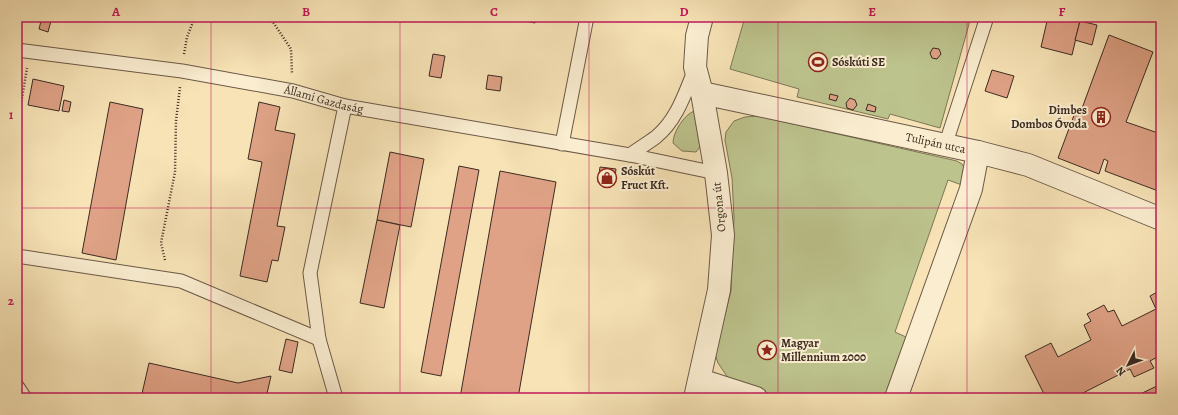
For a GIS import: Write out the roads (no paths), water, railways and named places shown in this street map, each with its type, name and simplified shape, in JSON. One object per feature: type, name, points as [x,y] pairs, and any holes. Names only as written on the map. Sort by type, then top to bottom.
[{"type":"street","name":"Orgona út","points":[[698,389],[719,290],[723,235],[716,173],[702,93],[695,67],[697,36],[702,17]]},
{"type":"street","name":"Tulipán utca","points":[[702,93],[978,152],[1028,165],[1161,220]]},
{"type":"street","points":[[896,398],[971,189],[978,152]]},
{"type":"street","points":[[698,389],[756,398]]},
{"type":"lane","points":[[562,144],[587,17]]},
{"type":"lane","points":[[945,146],[987,17]]},
{"type":"lane","name":"Állami Gazdaság","points":[[17,50],[182,71],[293,91],[345,106],[630,155],[716,173]]},
{"type":"lane","points":[[630,155],[657,136],[672,120],[683,99],[695,67]]},
{"type":"lane","points":[[336,398],[319,339],[310,273],[345,106]]},
{"type":"lane","points":[[17,256],[181,281],[319,339]]},
{"type":"lane","points":[[17,386],[25,398]]},
{"type":"place","name":"Sóskúti SE","points":[[818,62]]},
{"type":"place","name":"Dimbes Dombos Óvoda","points":[[1101,117]]},
{"type":"place","name":"Sóskút Fruct Kft.","points":[[607,178]]},
{"type":"place","name":"Magyar Millennium 2000","points":[[767,350]]}]
